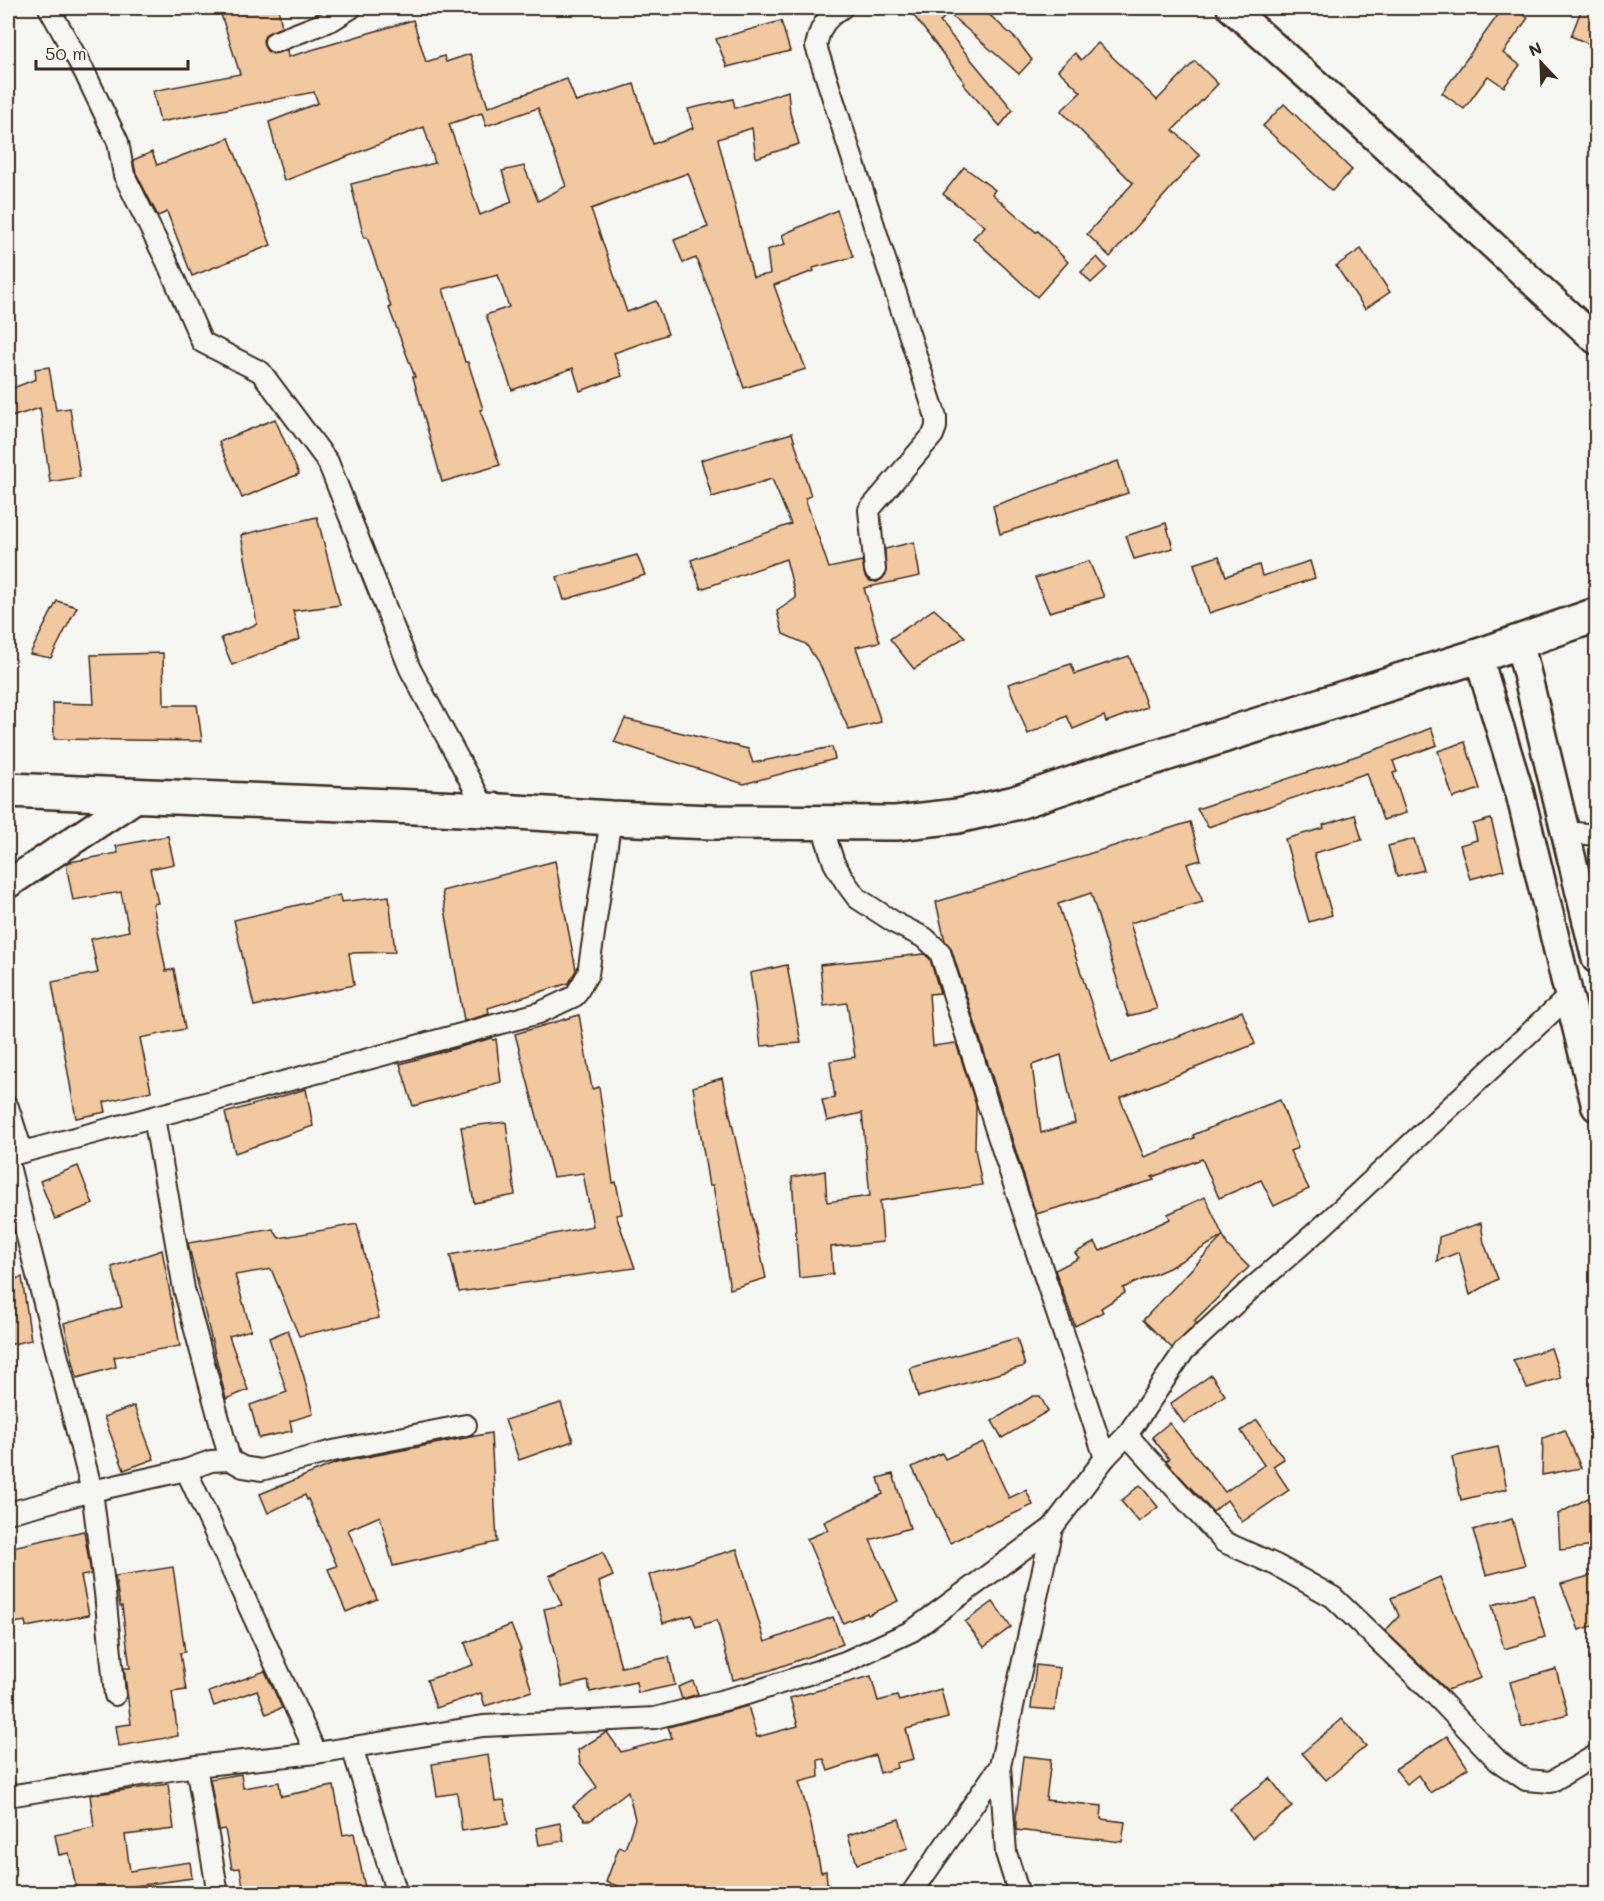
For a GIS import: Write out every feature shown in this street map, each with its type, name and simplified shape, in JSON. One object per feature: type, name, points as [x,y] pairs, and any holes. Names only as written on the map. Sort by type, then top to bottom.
[{"type":"highway","points":[[8,790],[486,810],[611,818],[820,824],[896,823],[958,816],[1015,803],[1478,656],[1596,615]]},
{"type":"street","points":[[49,8],[85,73],[118,142],[124,175],[166,260],[202,342],[261,372],[328,462],[410,669],[486,810]]},
{"type":"street","points":[[275,42],[332,20],[351,8]]},
{"type":"street","points":[[842,8],[830,16],[819,31],[816,46],[936,417],[933,435],[869,510],[875,570]]},
{"type":"street","points":[[1230,8],[1358,120],[1596,340]]},
{"type":"street","points":[[1519,641],[1596,959]]},
{"type":"street","points":[[1478,656],[1520,794],[1596,1107]]},
{"type":"street","points":[[8,884],[141,795]]},
{"type":"street","points":[[12,1156],[539,1013],[575,996],[588,974],[611,818]]},
{"type":"street","points":[[820,824],[834,863],[857,898],[897,924],[925,938],[940,952],[995,1127],[1105,1458]]},
{"type":"street","points":[[1566,832],[1596,836]]},
{"type":"street","points":[[8,1796],[196,1766],[316,1753],[483,1726],[655,1718],[747,1694],[845,1662],[912,1631],[1052,1528],[1105,1458],[1127,1435],[1184,1352],[1570,995]]},
{"type":"street","points":[[8,1107],[12,1156],[92,1491],[115,1695]]},
{"type":"street","points":[[154,1117],[184,1289],[230,1460]]},
{"type":"street","points":[[8,1513],[186,1470],[211,1461],[230,1460],[243,1467],[261,1470],[333,1451],[466,1425]]},
{"type":"street","points":[[1127,1435],[1224,1542],[1276,1565],[1333,1597],[1436,1696],[1498,1761],[1526,1779],[1551,1782],[1596,1755]]},
{"type":"street","points":[[186,1470],[316,1753]]},
{"type":"street","points":[[1019,1893],[1006,1853],[1000,1766],[1052,1528]]},
{"type":"street","points":[[352,1747],[397,1893]]},
{"type":"street","points":[[196,1766],[218,1893]]},
{"type":"street","points":[[911,1893],[1000,1766]]},
{"type":"building","points":[[219,8],[278,8],[282,27],[266,34],[263,40],[264,46],[273,54],[287,50],[288,57],[413,20],[426,62],[444,56],[446,62],[470,54],[488,107],[567,79],[576,102],[634,84],[653,144],[693,128],[688,109],[733,99],[735,108],[788,91],[790,113],[799,144],[756,158],[752,128],[718,139],[753,277],[770,274],[767,250],[785,244],[782,235],[837,210],[853,257],[813,268],[814,271],[774,285],[806,369],[744,388],[696,258],[683,263],[674,240],[708,227],[688,173],[591,209],[627,312],[656,301],[668,334],[614,353],[622,376],[580,391],[573,368],[512,390],[486,315],[509,307],[498,275],[443,289],[465,362],[468,362],[483,409],[480,410],[500,465],[442,482],[413,377],[415,377],[389,308],[391,307],[367,237],[364,238],[351,184],[435,163],[424,127],[284,181],[269,122],[318,103],[314,92],[160,122],[153,91],[240,74]],"holes":[[[538,108],[566,186],[538,201],[524,166],[502,171],[512,202],[480,215],[449,124],[482,113],[486,126]]]},
{"type":"building","points":[[908,8],[982,8],[1017,40],[1032,60],[1019,74],[948,13],[940,22],[1013,110],[1000,126],[963,84],[965,83]]},
{"type":"building","points":[[1503,8],[1514,8],[1528,18],[1503,53],[1520,65],[1504,87],[1488,76],[1464,109],[1442,93]]},
{"type":"building","points":[[1582,8],[1596,12],[1596,47],[1571,36]]},
{"type":"building","points":[[781,21],[790,51],[727,67],[716,39]]},
{"type":"building","points":[[1098,43],[1157,100],[1195,61],[1218,84],[1173,130],[1200,155],[1110,257],[1087,234],[1133,183],[1061,111],[1081,92],[1058,70],[1075,53],[1081,60]]},
{"type":"building","points":[[1284,104],[1352,170],[1332,191],[1263,126]]},
{"type":"building","points":[[229,138],[271,245],[192,276],[167,212],[158,216],[136,173],[133,160],[152,152],[157,165]]},
{"type":"building","points":[[964,167],[995,190],[992,194],[1036,232],[1038,231],[1068,262],[1037,297],[973,238],[985,226],[943,194]]},
{"type":"building","points":[[1361,249],[1390,292],[1365,309],[1336,266]]},
{"type":"building","points":[[1097,257],[1107,268],[1091,283],[1081,272]]},
{"type":"building","points":[[49,367],[56,410],[70,408],[80,477],[50,482],[40,408],[8,418],[8,390],[36,379],[35,369]]},
{"type":"building","points":[[275,419],[299,474],[242,498],[219,442]]},
{"type":"building","points":[[792,433],[811,496],[805,498],[829,568],[862,561],[865,576],[870,581],[877,582],[886,574],[885,549],[914,542],[920,576],[864,588],[880,642],[856,647],[881,722],[849,730],[820,665],[806,644],[783,634],[777,611],[796,598],[786,559],[701,589],[691,560],[791,524],[772,479],[712,497],[701,460]]},
{"type":"building","points":[[1118,461],[1128,493],[1000,534],[993,506]]},
{"type":"building","points":[[317,517],[340,605],[293,611],[300,639],[232,665],[221,638],[257,624],[241,535]]},
{"type":"building","points":[[1166,523],[1173,548],[1134,559],[1126,536]]},
{"type":"building","points":[[637,555],[645,575],[564,600],[557,577]]},
{"type":"building","points":[[1219,556],[1226,576],[1259,565],[1262,576],[1310,561],[1315,578],[1209,613],[1194,564]]},
{"type":"building","points":[[1089,561],[1104,597],[1049,612],[1035,578]]},
{"type":"building","points":[[57,601],[77,607],[51,658],[30,654]]},
{"type":"building","points":[[934,609],[965,637],[914,669],[890,639]]},
{"type":"building","points":[[163,653],[164,705],[197,705],[202,741],[54,739],[53,703],[94,704],[91,655]]},
{"type":"building","points":[[1129,656],[1147,707],[1106,722],[1104,716],[1073,729],[1067,716],[1028,734],[1008,684],[1071,664],[1075,674]]},
{"type":"building","points":[[625,719],[748,749],[753,763],[832,747],[835,759],[744,784],[614,742]]},
{"type":"building","points":[[1431,728],[1437,745],[1393,761],[1397,772],[1393,773],[1406,813],[1383,820],[1367,773],[1208,827],[1197,809],[1383,747]]},
{"type":"building","points":[[1465,742],[1480,789],[1453,798],[1438,751]]},
{"type":"building","points":[[1355,815],[1362,840],[1314,853],[1332,915],[1309,922],[1285,839],[1324,828],[1323,825]]},
{"type":"building","points":[[1491,819],[1504,870],[1470,879],[1460,845],[1477,840],[1473,824]]},
{"type":"building","points":[[1190,822],[1201,860],[1187,864],[1203,902],[1130,923],[1157,1009],[1128,1016],[1091,893],[1058,904],[1111,1063],[1242,1011],[1255,1044],[1120,1098],[1144,1157],[1194,1138],[1193,1135],[1280,1100],[1298,1148],[1290,1151],[1309,1189],[1274,1206],[1261,1180],[1219,1198],[1202,1159],[1152,1177],[1154,1180],[1036,1214],[951,948],[945,941],[936,902]],"holes":[[[1061,1055],[1075,1123],[1041,1133],[1032,1065]]]},
{"type":"building","points":[[168,836],[174,864],[150,869],[158,903],[153,904],[166,971],[174,969],[185,1029],[140,1038],[151,1091],[104,1102],[106,1112],[76,1118],[52,982],[98,973],[91,939],[129,931],[121,892],[73,900],[66,864],[118,853],[116,846]]},
{"type":"building","points":[[1414,839],[1424,870],[1397,877],[1388,846]]},
{"type":"building","points":[[555,861],[576,970],[569,983],[488,1008],[489,1014],[464,1021],[442,891]]},
{"type":"building","points":[[340,895],[341,902],[389,896],[395,952],[349,953],[354,985],[254,1006],[234,920]]},
{"type":"building","points":[[924,954],[930,959],[940,993],[929,994],[933,1046],[956,1043],[976,1105],[975,1149],[982,1185],[880,1201],[883,1242],[831,1247],[833,1274],[799,1278],[792,1177],[825,1171],[827,1202],[870,1196],[862,1113],[827,1121],[822,1100],[835,1098],[830,1061],[855,1057],[847,1003],[824,1006],[820,965]]},
{"type":"building","points":[[787,965],[801,1043],[761,1046],[750,973]]},
{"type":"building","points":[[579,1015],[592,1089],[599,1087],[613,1183],[616,1182],[622,1214],[616,1215],[635,1268],[459,1292],[450,1255],[593,1226],[583,1173],[553,1177],[515,1034]]},
{"type":"building","points":[[492,1038],[496,1039],[501,1082],[413,1106],[400,1064]]},
{"type":"building","points":[[722,1078],[766,1278],[730,1289],[713,1185],[709,1186],[693,1087]]},
{"type":"building","points":[[306,1089],[313,1126],[235,1153],[225,1113]]},
{"type":"building","points":[[506,1122],[515,1195],[474,1203],[461,1127]]},
{"type":"building","points":[[78,1166],[93,1204],[55,1219],[40,1181]]},
{"type":"building","points":[[1205,1197],[1223,1236],[1169,1268],[1123,1288],[1125,1293],[1101,1308],[1103,1312],[1075,1326],[1055,1270],[1079,1258],[1075,1253],[1095,1242],[1100,1251],[1170,1219],[1168,1214]]},
{"type":"building","points":[[1481,1223],[1484,1243],[1498,1279],[1470,1295],[1459,1252],[1437,1261],[1439,1237]]},
{"type":"building","points":[[357,1224],[379,1318],[299,1336],[271,1269],[235,1275],[251,1330],[229,1336],[248,1390],[226,1399],[188,1243],[273,1229],[279,1238]]},
{"type":"building","points":[[1223,1236],[1228,1246],[1249,1267],[1194,1321],[1197,1323],[1172,1348],[1143,1320]]},
{"type":"building","points":[[162,1250],[180,1346],[114,1357],[116,1367],[77,1378],[64,1323],[122,1307],[112,1267]]},
{"type":"building","points":[[22,1277],[31,1340],[8,1345],[8,1281]]},
{"type":"building","points":[[288,1330],[304,1377],[313,1414],[290,1421],[292,1431],[259,1438],[250,1405],[287,1392],[269,1338]]},
{"type":"building","points":[[1017,1338],[1025,1366],[918,1397],[910,1368]]},
{"type":"building","points":[[1551,1348],[1561,1378],[1527,1388],[1513,1360]]},
{"type":"building","points":[[1211,1375],[1225,1395],[1184,1423],[1170,1404]]},
{"type":"building","points":[[1033,1396],[1040,1396],[1048,1411],[1002,1438],[992,1421]]},
{"type":"building","points":[[561,1403],[573,1441],[519,1460],[505,1420]]},
{"type":"building","points":[[134,1406],[154,1459],[124,1470],[104,1417]]},
{"type":"building","points":[[1257,1420],[1284,1459],[1273,1466],[1289,1490],[1242,1522],[1227,1500],[1213,1512],[1166,1461],[1169,1459],[1152,1437],[1169,1423],[1225,1492],[1264,1465],[1241,1431]]},
{"type":"building","points":[[1565,1430],[1581,1468],[1542,1475],[1543,1438]]},
{"type":"building","points":[[491,1433],[497,1542],[393,1566],[380,1516],[348,1530],[377,1599],[346,1612],[328,1569],[337,1566],[308,1499],[305,1495],[268,1513],[260,1494],[336,1463]]},
{"type":"building","points":[[983,1442],[1009,1498],[1026,1490],[1033,1505],[950,1543],[912,1467],[942,1453],[945,1459]]},
{"type":"building","points":[[1498,1447],[1507,1489],[1461,1500],[1452,1457]]},
{"type":"building","points":[[893,1474],[910,1528],[870,1540],[898,1601],[868,1615],[867,1613],[843,1623],[807,1539],[828,1530],[824,1522],[883,1494],[878,1478]]},
{"type":"building","points":[[1140,1485],[1158,1507],[1139,1522],[1121,1501]]},
{"type":"building","points":[[1590,1497],[1596,1513],[1596,1546],[1560,1550],[1558,1514]]},
{"type":"building","points":[[1512,1519],[1525,1565],[1486,1575],[1473,1530]]},
{"type":"building","points":[[84,1531],[91,1574],[81,1576],[89,1615],[26,1627],[25,1621],[8,1624],[8,1548]]},
{"type":"building","points":[[737,1549],[765,1642],[833,1617],[843,1644],[771,1670],[733,1680],[717,1620],[696,1627],[692,1615],[663,1623],[649,1575]]},
{"type":"building","points":[[603,1552],[613,1576],[599,1582],[621,1667],[669,1657],[675,1685],[638,1693],[636,1682],[590,1692],[588,1681],[562,1687],[544,1609],[562,1605],[549,1576]]},
{"type":"building","points":[[173,1567],[185,1652],[180,1653],[186,1690],[172,1692],[178,1736],[119,1746],[116,1726],[131,1724],[124,1668],[130,1668],[122,1606],[120,1606],[115,1576]]},
{"type":"building","points":[[1596,1574],[1596,1625],[1579,1630],[1561,1584]]},
{"type":"building","points":[[1440,1577],[1481,1678],[1447,1690],[1385,1631],[1399,1616],[1391,1598]]},
{"type":"building","points":[[1533,1594],[1545,1637],[1504,1649],[1492,1605]]},
{"type":"building","points":[[993,1602],[1011,1627],[984,1647],[965,1622]]},
{"type":"building","points":[[511,1625],[521,1650],[519,1651],[532,1691],[485,1706],[481,1693],[436,1708],[427,1680],[473,1665],[465,1643]]},
{"type":"building","points":[[1036,1665],[1060,1668],[1055,1710],[1031,1708]]},
{"type":"building","points":[[1556,1669],[1568,1714],[1522,1727],[1510,1682]]},
{"type":"building","points":[[265,1671],[282,1708],[266,1714],[257,1690],[214,1706],[209,1692]]},
{"type":"building","points":[[871,1676],[878,1701],[897,1696],[899,1701],[941,1689],[948,1718],[906,1729],[914,1759],[896,1763],[897,1768],[880,1773],[875,1755],[828,1771],[824,1759],[818,1760],[819,1777],[799,1782],[821,1872],[826,1871],[828,1893],[639,1893],[606,1882],[619,1847],[625,1849],[635,1819],[628,1791],[591,1820],[585,1820],[573,1806],[597,1787],[580,1763],[578,1750],[607,1732],[621,1752],[672,1738],[668,1727],[748,1706],[757,1737],[798,1726],[790,1698]]},
{"type":"building","points":[[693,1681],[698,1694],[682,1699],[678,1687]]},
{"type":"building","points":[[1342,1719],[1366,1746],[1326,1780],[1302,1753]]},
{"type":"building","points":[[1447,1736],[1468,1768],[1430,1793],[1418,1775],[1407,1784],[1395,1769]]},
{"type":"building","points":[[488,1755],[495,1801],[504,1800],[508,1824],[462,1831],[457,1793],[437,1796],[432,1764]]},
{"type":"building","points":[[1023,1756],[1051,1759],[1046,1800],[1102,1806],[1101,1819],[1125,1822],[1122,1842],[1016,1830]]},
{"type":"building","points":[[241,1774],[243,1788],[279,1782],[281,1796],[334,1786],[343,1835],[354,1833],[366,1893],[244,1893],[240,1868],[232,1869],[225,1829],[219,1830],[210,1779]]},
{"type":"building","points":[[1270,1778],[1292,1807],[1252,1838],[1230,1809]]},
{"type":"building","points":[[168,1784],[174,1829],[125,1835],[130,1871],[190,1862],[192,1878],[98,1891],[99,1893],[77,1893],[69,1853],[59,1855],[55,1835],[94,1827],[90,1795]]},
{"type":"building","points":[[899,1819],[908,1848],[857,1864],[848,1835]]},
{"type":"building","points":[[560,1823],[564,1841],[539,1845],[536,1828]]}]
